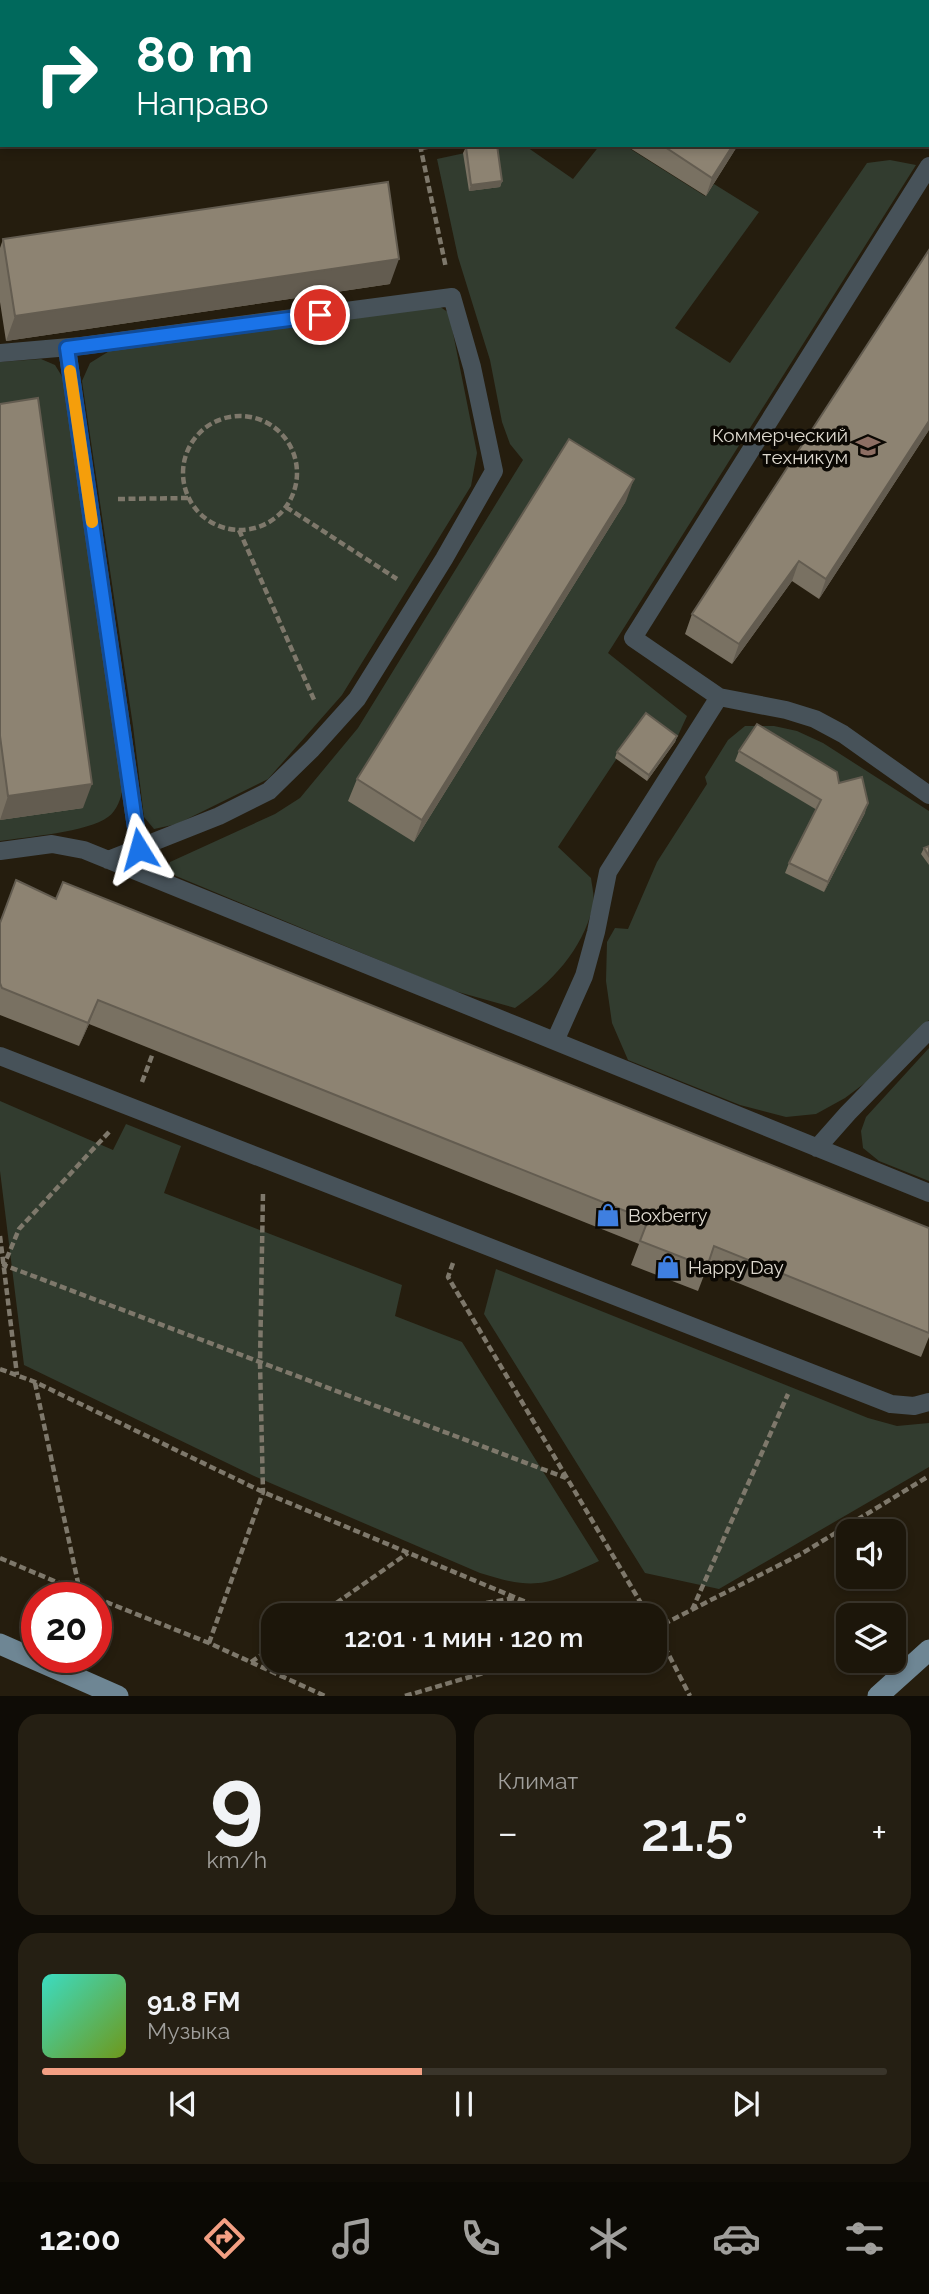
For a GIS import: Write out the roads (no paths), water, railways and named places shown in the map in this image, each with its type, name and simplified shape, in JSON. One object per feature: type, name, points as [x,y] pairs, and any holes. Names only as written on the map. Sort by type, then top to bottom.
[{"type":"main road","points":[[0,1644],[118,1696]]},
{"type":"main road","points":[[878,1696],[929,1650]]},
{"type":"lane","points":[[929,166],[633,638],[719,697],[786,710],[815,719],[843,734],[929,795]]},
{"type":"lane","points":[[0,353],[67,348],[452,297],[472,367],[494,471],[422,595],[357,699],[269,791],[219,816],[108,860]]},
{"type":"lane","points":[[67,348],[139,849]]},
{"type":"lane","points":[[555,1041],[584,976],[608,872],[719,697]]},
{"type":"lane","points":[[0,851],[52,844],[84,850],[929,1194]]},
{"type":"lane","points":[[817,1148],[929,1030]]},
{"type":"lane","points":[[0,1056],[891,1404],[914,1406],[929,1402]]},
{"type":"place","name":"Коммерческий техникум","points":[[868,446]]},
{"type":"place","name":"Boxberry","points":[[608,1215]]},
{"type":"place","name":"Happy Day","points":[[668,1267]]}]
